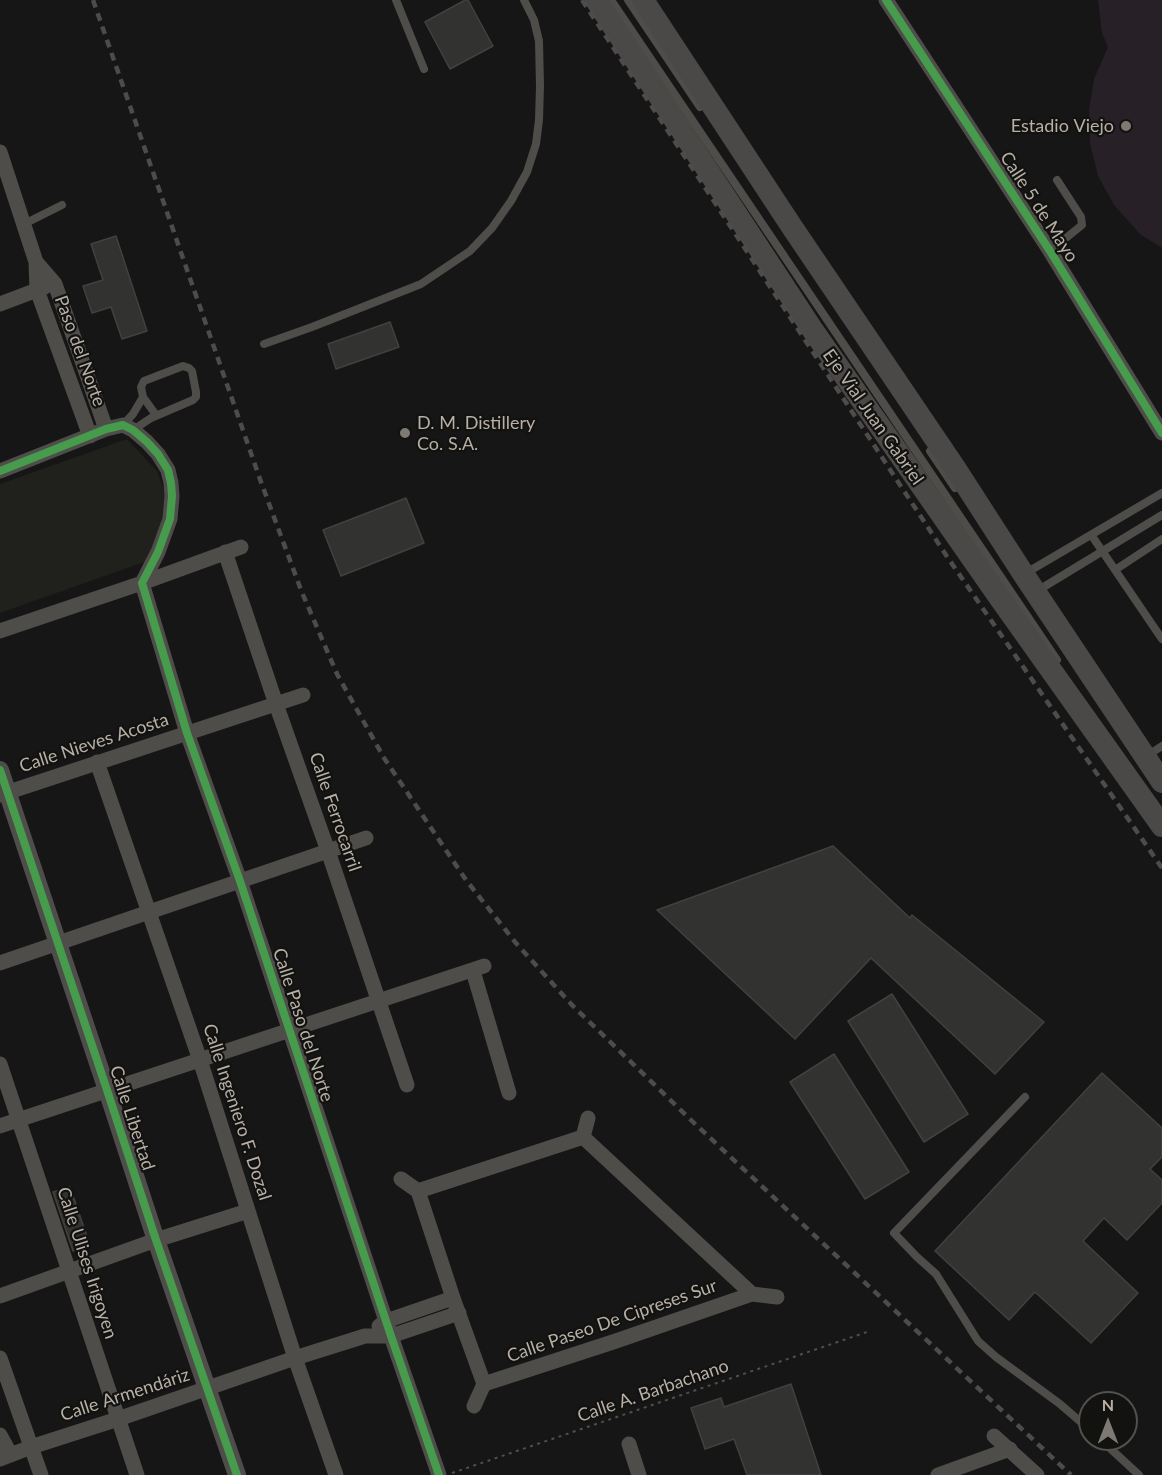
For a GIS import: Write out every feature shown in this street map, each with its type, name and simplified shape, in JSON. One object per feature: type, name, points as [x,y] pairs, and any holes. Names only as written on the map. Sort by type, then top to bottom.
[{"type":"main road","name":"Eje Vial Juan Gabriel","points":[[596,0],[812,329],[965,549],[1073,695],[1157,818],[1162,833]]},
{"type":"main road","points":[[643,0],[792,227],[955,468],[1030,583],[1093,687],[1154,752],[1161,777]]},
{"type":"street","name":"Calle 5 de Mayo","points":[[886,0],[1050,251],[1162,433]]},
{"type":"street","name":"Paso del Norte","points":[[0,152],[36,262],[37,290],[90,436],[106,429],[128,427]]},
{"type":"street","name":"Paso del Norte","points":[[36,262],[55,284],[106,429]]},
{"type":"street","points":[[0,304],[55,284]]},
{"type":"street","points":[[128,427],[153,448],[168,470],[171,483],[172,508],[165,536],[142,583]]},
{"type":"street","points":[[1,469],[90,436]]},
{"type":"street","points":[[0,631],[241,547]]},
{"type":"street","name":"Calle Ferrocarril","points":[[225,552],[407,1085]]},
{"type":"street","name":"Calle Paso del Norte","points":[[142,583],[187,733],[240,881],[439,1475]]},
{"type":"street","name":"Calle Nieves Acosta","points":[[4,794],[303,695]]},
{"type":"street","name":"Calle Ingeniero F. Dozal","points":[[97,762],[200,1060],[295,1358],[336,1475]]},
{"type":"street","name":"Calle Libertad","points":[[0,770],[4,794],[57,943],[237,1475]]},
{"type":"street","points":[[0,963],[366,838]]},
{"type":"street","points":[[0,1126],[478,968],[509,1093]]},
{"type":"street","name":"Calle Ulises Irigoyen","points":[[0,1064],[137,1475]]},
{"type":"street","points":[[583,1137],[588,1118]]},
{"type":"street","points":[[418,1191],[583,1137]]},
{"type":"street","points":[[583,1137],[752,1294],[777,1297]]},
{"type":"street","points":[[401,1179],[418,1191],[484,1384],[474,1406]]},
{"type":"street","points":[[0,1296],[156,1240],[248,1211]]},
{"type":"street","name":"Calle Paseo De Cipreses Sur","points":[[484,1384],[752,1294]]},
{"type":"street","name":"Calle Armendáriz","points":[[365,1336],[386,1321],[453,1298]]},
{"type":"street","name":"Calle Armendáriz","points":[[5,1457],[295,1358],[365,1336],[391,1336],[459,1313]]},
{"type":"street","points":[[0,1358],[41,1475]]},
{"type":"street","points":[[0,1435],[5,1457]]},
{"type":"street","points":[[994,1436],[1038,1475]]},
{"type":"street","points":[[629,1444],[639,1475]]},
{"type":"street","points":[[939,1475],[1010,1449]]},
{"type":"lane","points":[[396,0],[424,69]]},
{"type":"lane","points":[[264,344],[421,284],[470,250],[492,228],[511,201],[527,172],[536,144],[540,120],[539,41],[534,20],[524,0]]},
{"type":"lane","points":[[611,0],[1064,669]]},
{"type":"lane","points":[[628,0],[708,119]]},
{"type":"lane","points":[[1050,251],[1082,225],[1081,218],[1057,180]]},
{"type":"lane","points":[[24,224],[62,205]]},
{"type":"lane","points":[[128,427],[193,400],[196,392],[192,371],[189,368],[183,366],[142,383],[143,397],[156,415]]},
{"type":"lane","points":[[128,427],[143,397]]},
{"type":"lane","points":[[926,445],[959,494]]},
{"type":"lane","points":[[1030,583],[1092,536],[1162,493]]},
{"type":"lane","points":[[1030,583],[1102,551],[1162,515]]},
{"type":"lane","points":[[1092,536],[1162,639]]},
{"type":"lane","points":[[1115,570],[1162,539]]},
{"type":"lane","points":[[1024,1097],[894,1233],[936,1274],[978,1341],[1078,1420]]},
{"type":"lane","points":[[1113,1451],[1139,1475]]},
{"type":"shaded area","name":"Estadio Viejo","points":[[1098,0],[1162,0],[1162,248],[1140,234],[1114,205],[1098,176],[1090,143],[1089,109],[1094,79],[1108,47],[1102,33]]},
{"type":"shaded area","points":[[127,439],[157,471],[165,492],[163,517],[147,561],[0,613],[0,484]]},
{"type":"building","points":[[468,0],[493,46],[450,69],[425,22]]},
{"type":"building","points":[[116,236],[147,331],[122,339],[111,307],[92,313],[83,286],[103,280],[91,244]]},
{"type":"building","points":[[390,322],[399,347],[336,369],[328,344]]},
{"type":"building","points":[[406,498],[424,543],[341,576],[323,530]]},
{"type":"building","points":[[833,846],[910,918],[912,915],[1044,1022],[995,1074],[871,958],[795,1039],[657,910]]},
{"type":"building","points":[[892,994],[968,1114],[924,1142],[848,1021]]},
{"type":"building","points":[[834,1054],[909,1172],[865,1199],[790,1082]]},
{"type":"building","points":[[1102,1073],[1162,1128],[1162,1157],[1150,1169],[1162,1180],[1162,1203],[1127,1240],[1104,1218],[1083,1241],[1138,1293],[1091,1343],[1035,1292],[1009,1320],[935,1251]]},
{"type":"building","points":[[70,1187],[90,1245],[73,1251],[53,1192]]},
{"type":"building","points":[[791,1384],[821,1475],[747,1475],[734,1439],[705,1449],[691,1408],[721,1398],[724,1407]]},
{"type":"railway","points":[[93,0],[261,482],[301,590],[337,674],[384,758],[466,880],[515,942],[572,1005],[692,1121],[1071,1475]]},
{"type":"railway","points":[[582,0],[948,558],[1162,868]]},
{"type":"cycle path","points":[[886,0],[1050,251],[1162,433]]},
{"type":"cycle path","points":[[0,471],[106,429],[123,425],[147,442],[168,470],[172,496],[170,519],[158,552],[142,583],[187,733],[240,881],[439,1475]]},
{"type":"cycle path","points":[[0,770],[156,1240],[237,1475]]},
{"type":"place","name":"Estadio Viejo","points":[[1126,126]]},
{"type":"place","name":"D. M. Distillery Co. S.A.","points":[[405,433]]}]
